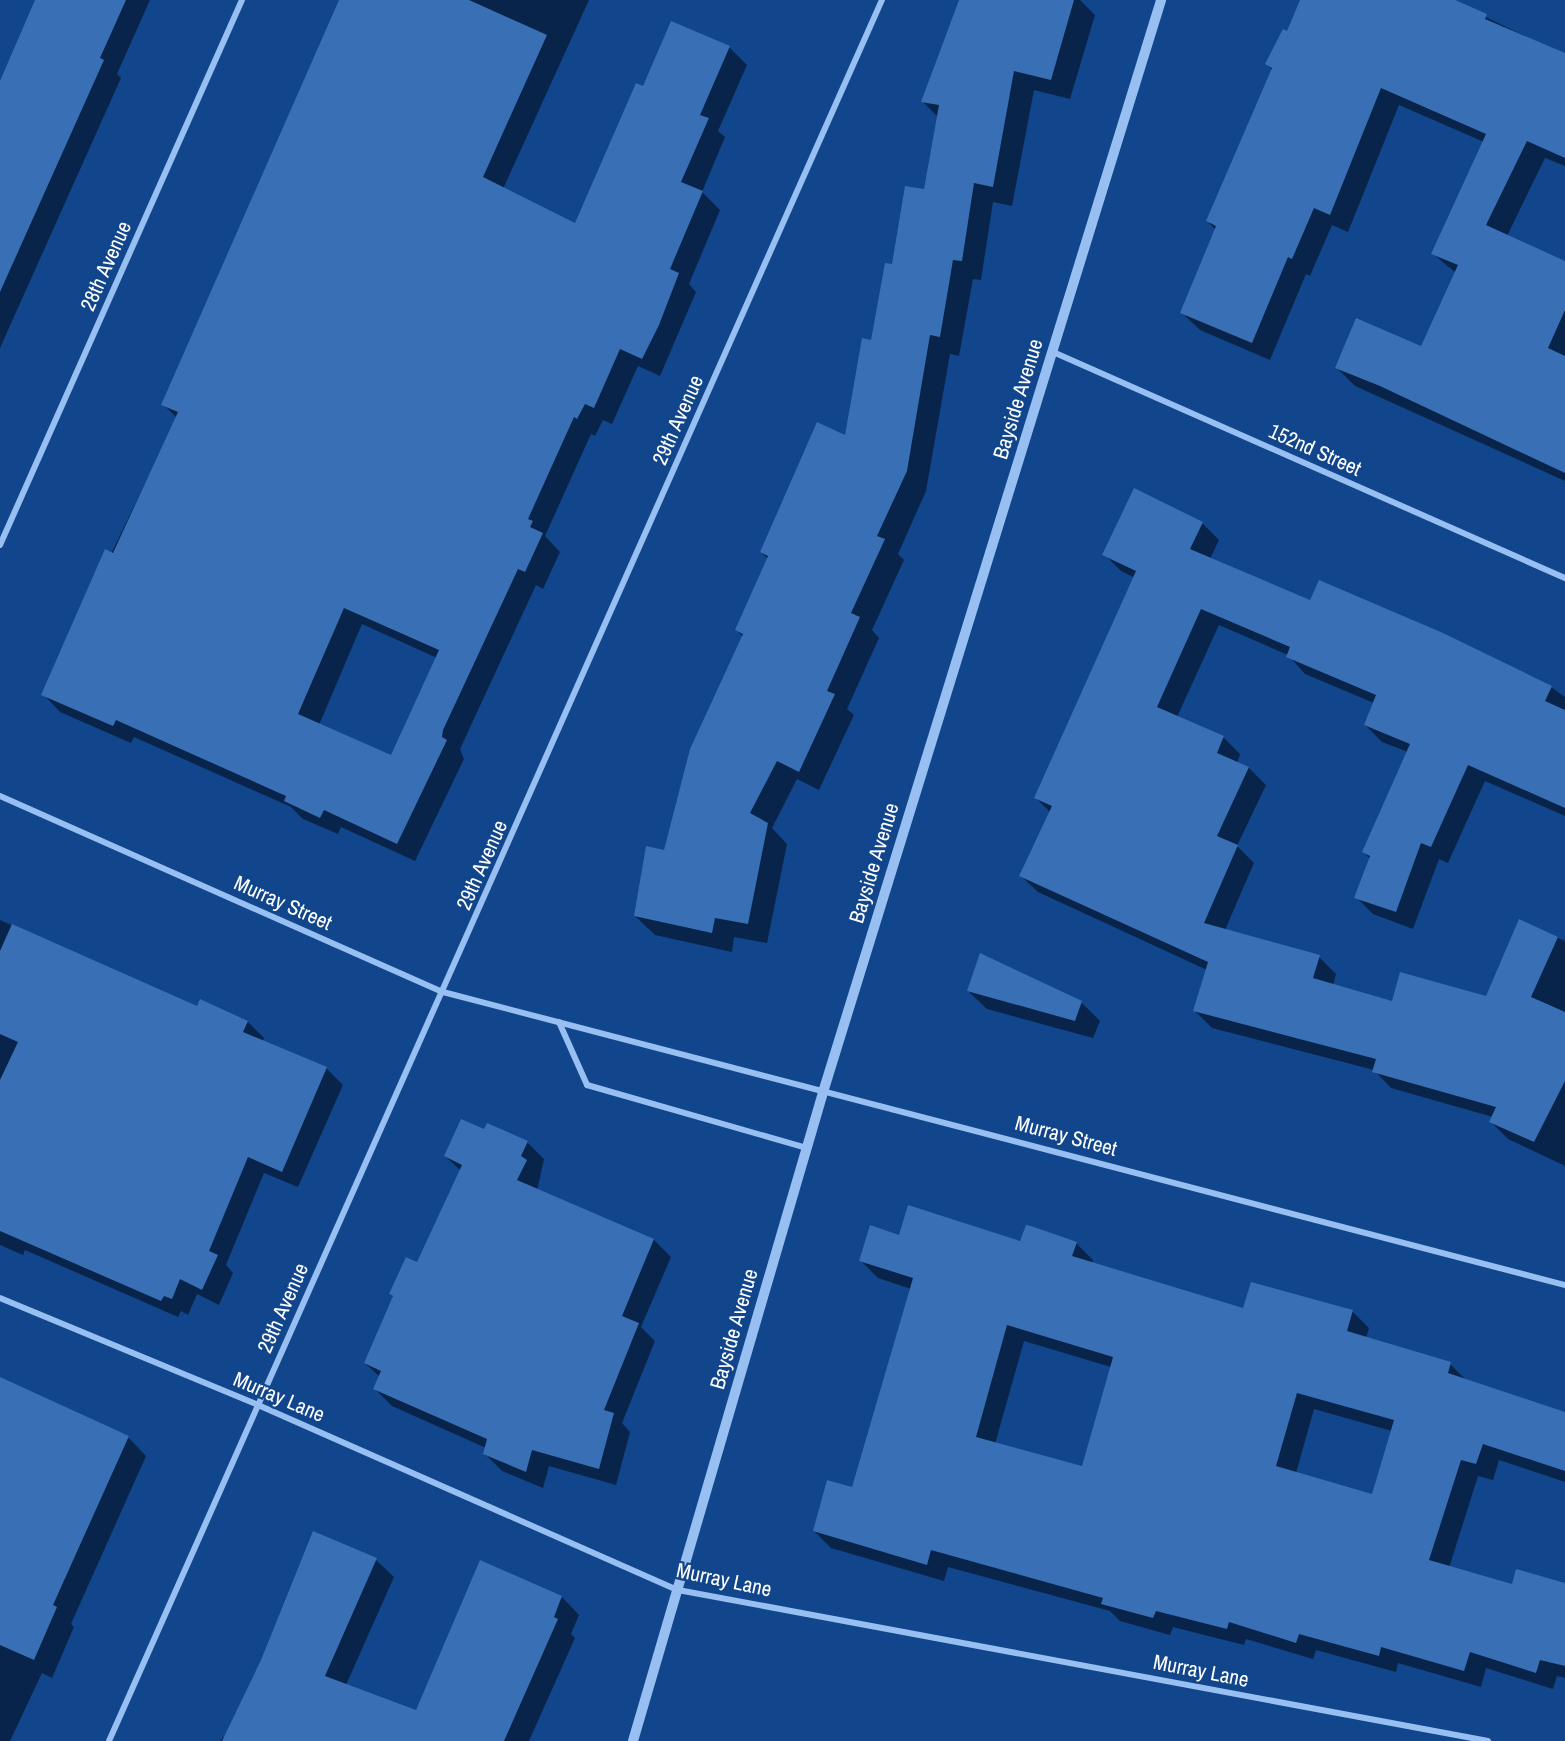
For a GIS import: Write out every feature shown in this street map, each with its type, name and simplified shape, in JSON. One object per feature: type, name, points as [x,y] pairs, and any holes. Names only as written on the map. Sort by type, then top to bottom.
[{"type":"street","name":"28th Avenue","points":[[0,545],[242,0]]},
{"type":"street","name":"29th Avenue","points":[[109,1741],[882,0]]},
{"type":"street","name":"Bayside Avenue","points":[[633,1741],[824,1089],[1161,0]]},
{"type":"street","name":"152nd Street","points":[[1053,352],[1565,578]]},
{"type":"street","name":"Murray Street","points":[[0,796],[443,992],[824,1089],[1565,1285]]},
{"type":"street","points":[[559,1022],[586,1085],[807,1148]]},
{"type":"street","name":"Murray Lane","points":[[0,1298],[258,1405],[678,1590],[1488,1741]]},
{"type":"building","points":[[35,0],[126,0],[100,58],[104,60],[0,292],[0,81]]},
{"type":"building","points":[[339,0],[469,0],[547,35],[483,177],[575,223],[636,83],[643,86],[671,21],[730,46],[700,115],[709,118],[681,182],[703,191],[670,269],[679,273],[659,325],[642,359],[620,349],[594,408],[585,404],[577,419],[574,417],[528,519],[533,521],[530,527],[543,533],[525,572],[518,569],[443,730],[442,737],[447,740],[397,844],[324,810],[320,818],[284,801],[286,796],[116,720],[113,726],[41,695],[105,549],[113,553],[178,412],[161,405]],"holes":[[[344,608],[439,650],[391,755],[298,714]]]},
{"type":"building","points":[[959,0],[1074,0],[1051,80],[1014,71],[993,187],[974,183],[962,261],[953,260],[940,337],[930,335],[907,471],[877,536],[885,539],[851,613],[860,617],[827,691],[835,694],[799,772],[777,761],[750,813],[768,823],[748,924],[715,918],[712,933],[634,916],[646,846],[664,850],[690,749],[743,634],[735,630],[768,556],[760,552],[817,422],[845,435],[862,338],[871,340],[885,263],[892,264],[905,186],[924,189],[939,105],[921,102]]},
{"type":"building","points":[[1300,0],[1455,0],[1487,14],[1485,19],[1565,53],[1565,158],[1527,141],[1486,225],[1565,261],[1565,310],[1548,348],[1565,356],[1565,473],[1380,386],[1335,368],[1356,318],[1421,346],[1458,265],[1431,254],[1486,134],[1381,88],[1330,215],[1314,208],[1292,259],[1288,257],[1252,343],[1180,313],[1216,226],[1206,221],[1272,68],[1265,64],[1283,29],[1287,31]]},
{"type":"building","points":[[1134,488],[1203,522],[1190,549],[1310,600],[1319,580],[1443,633],[1552,686],[1545,701],[1565,710],[1565,808],[1468,765],[1431,847],[1421,843],[1396,912],[1354,898],[1370,856],[1362,852],[1410,744],[1364,725],[1376,695],[1286,657],[1290,647],[1201,609],[1157,707],[1224,736],[1217,753],[1249,767],[1217,836],[1238,845],[1204,923],[1320,955],[1313,978],[1392,1001],[1400,972],[1486,996],[1519,919],[1558,937],[1531,997],[1565,1012],[1565,1081],[1534,1142],[1489,1122],[1496,1107],[1372,1072],[1376,1059],[1193,1011],[1208,962],[1019,876],[1052,806],[1034,798],[1136,571],[1102,555]]},
{"type":"building","points":[[12,924],[197,1006],[200,999],[248,1021],[243,1032],[327,1067],[282,1172],[248,1157],[209,1251],[218,1255],[202,1290],[180,1279],[172,1299],[164,1296],[161,1301],[0,1231],[0,1080],[18,1042],[0,1034],[0,951]]},
{"type":"building","points":[[980,953],[1082,1001],[1075,1021],[967,991]]},
{"type":"building","points":[[461,1119],[484,1129],[487,1123],[528,1141],[521,1156],[527,1160],[517,1180],[654,1239],[622,1316],[639,1323],[604,1410],[614,1413],[599,1469],[532,1450],[526,1472],[483,1454],[487,1439],[373,1389],[381,1371],[364,1363],[393,1296],[389,1294],[406,1257],[417,1262],[462,1165],[444,1156]]},
{"type":"building","points":[[908,1205],[1020,1241],[1026,1225],[1031,1226],[1077,1242],[1072,1256],[1243,1308],[1251,1282],[1353,1310],[1347,1331],[1451,1362],[1448,1373],[1565,1412],[1565,1471],[1483,1444],[1476,1464],[1461,1460],[1429,1560],[1512,1584],[1516,1569],[1565,1583],[1565,1666],[1540,1660],[1536,1673],[1470,1652],[1464,1671],[1381,1647],[1379,1656],[1299,1634],[1296,1643],[1229,1622],[1227,1629],[1156,1611],[1153,1618],[1101,1604],[1103,1598],[931,1550],[927,1565],[813,1531],[827,1480],[852,1487],[913,1278],[859,1261],[870,1225],[899,1235]],"holes":[[[1007,1325],[1113,1357],[1082,1466],[976,1437]],[[1297,1393],[1394,1420],[1372,1494],[1276,1466]]]},
{"type":"building","points":[[0,1377],[129,1436],[53,1605],[57,1607],[34,1660],[0,1645]]},
{"type":"building","points":[[313,1531],[377,1558],[325,1676],[416,1710],[480,1560],[562,1596],[554,1617],[558,1619],[504,1741],[222,1741],[261,1660]]}]
